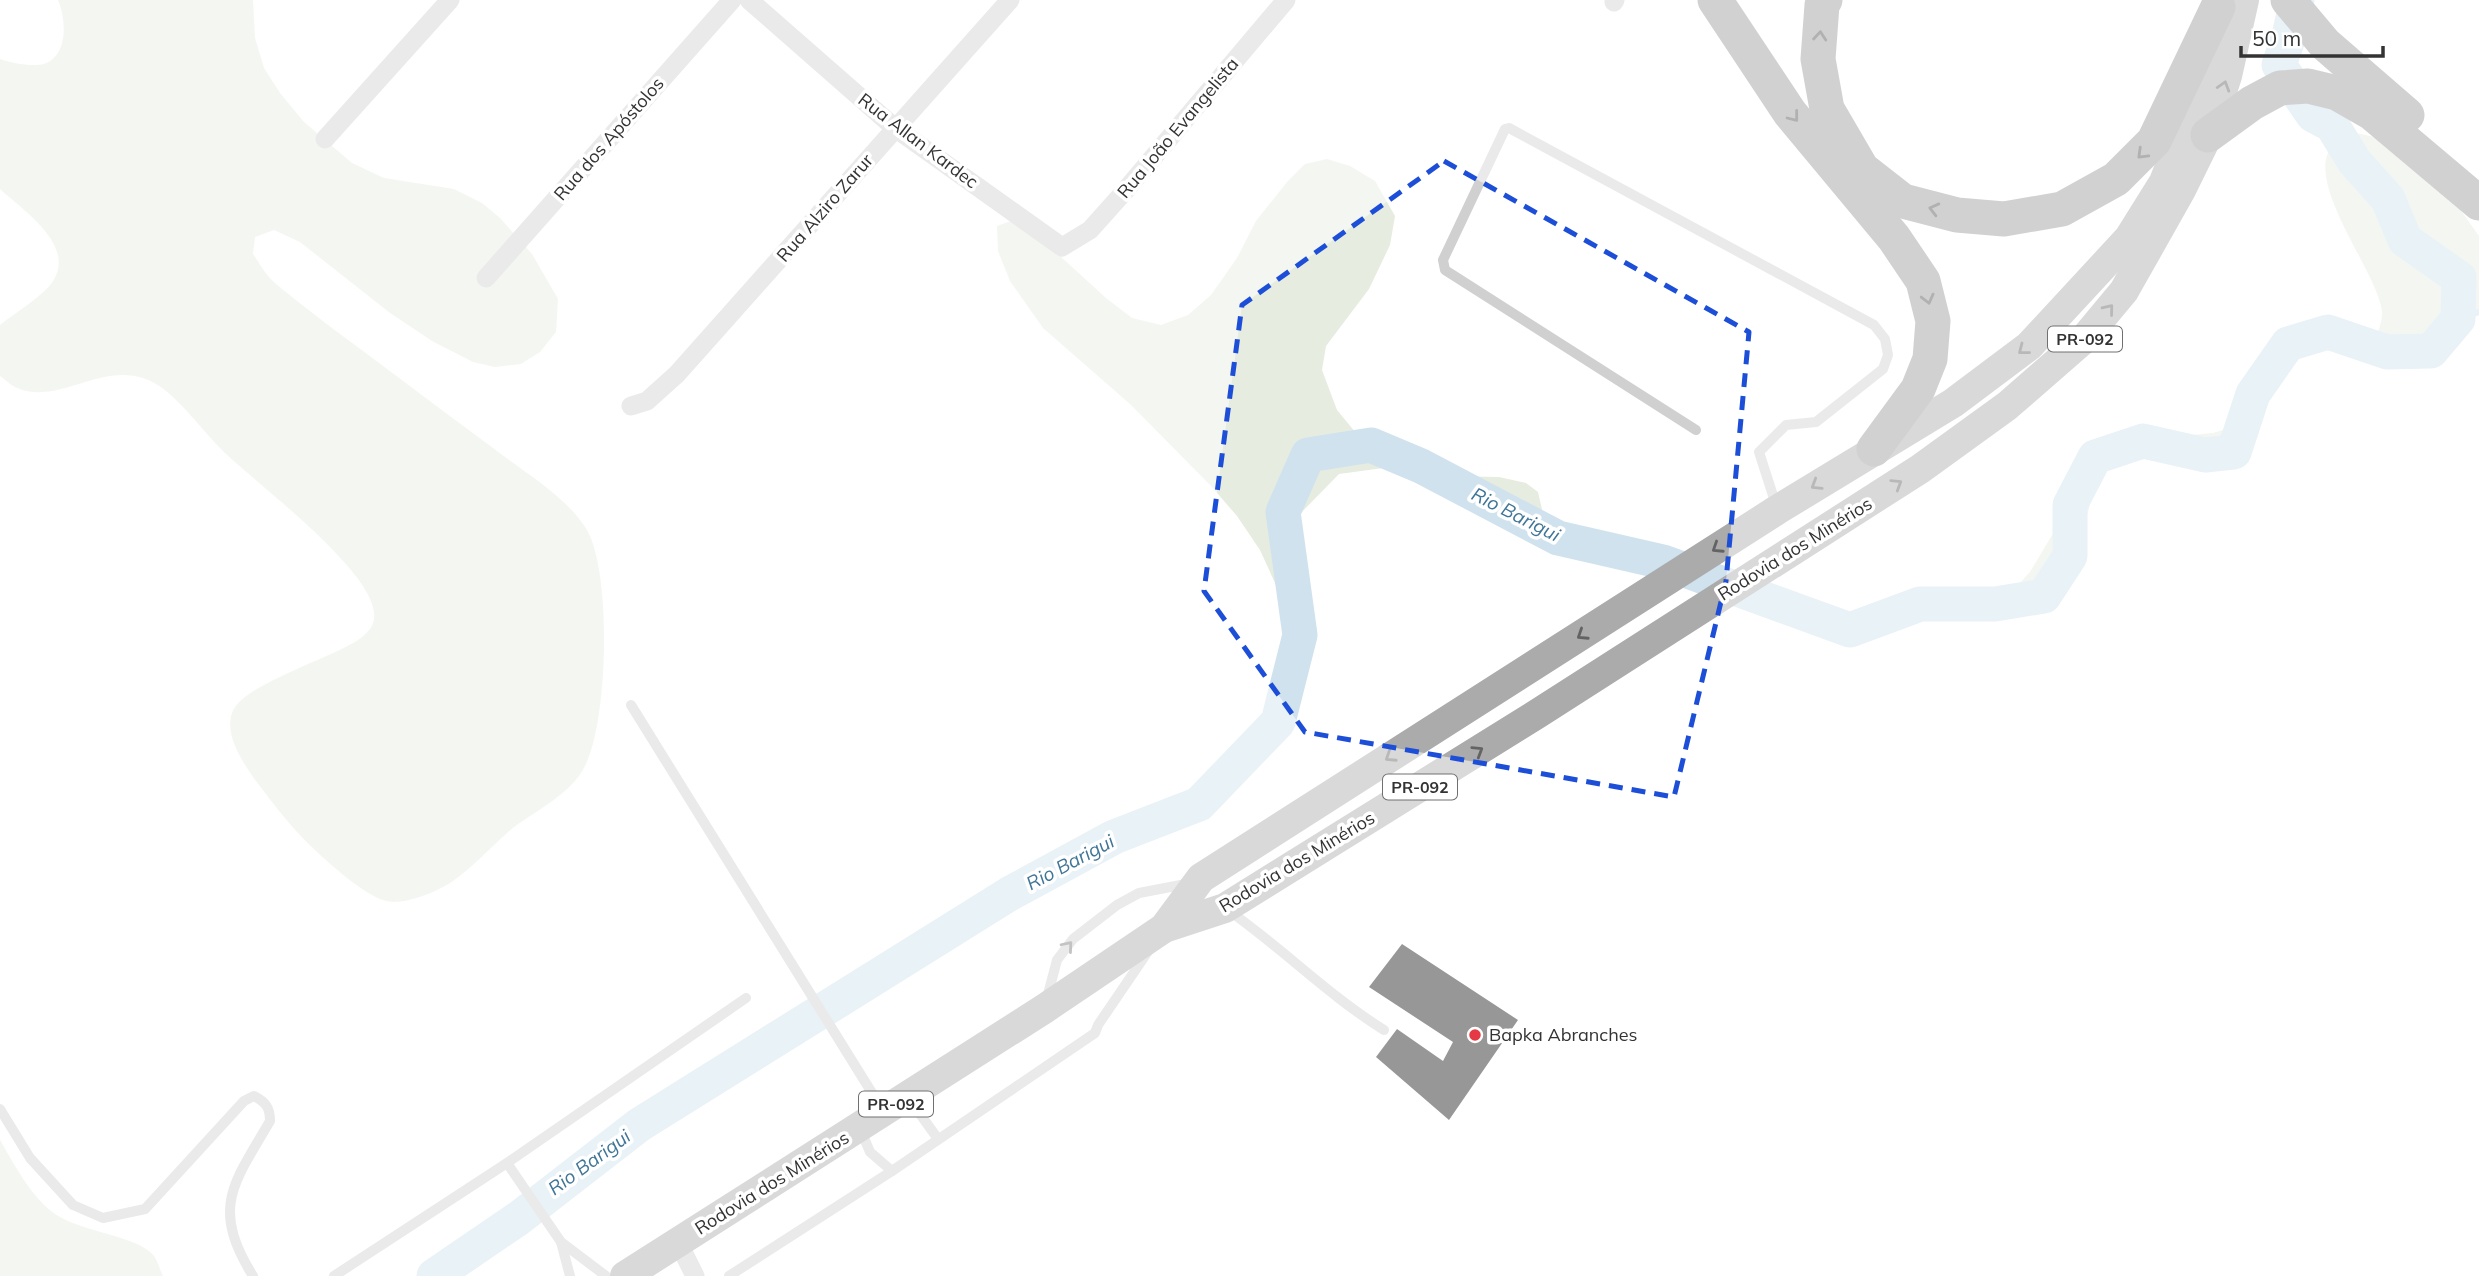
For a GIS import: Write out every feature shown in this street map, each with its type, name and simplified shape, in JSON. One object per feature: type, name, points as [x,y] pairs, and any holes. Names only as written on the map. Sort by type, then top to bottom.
[{"type":"highway","points":[[1715,0],[1790,113],[1894,238],[1923,281],[1933,321],[1930,359],[1918,389],[1874,449]]},
{"type":"highway","points":[[1825,0],[1822,5],[1818,59],[1827,109],[1862,169],[1903,201],[1957,215],[2004,219],[2062,209],[2116,179],[2154,141],[2227,2]]},
{"type":"highway","points":[[2288,0],[2325,44],[2479,176]]},
{"type":"highway","points":[[2208,135],[2252,103],[2280,88],[2308,86],[2337,93],[2372,113],[2479,203]]},
{"type":"main road","name":"Rodovia dos Minérios","points":[[1164,928],[1201,878],[1777,510],[1953,403],[2029,346],[2129,238],[2164,182],[2196,98],[2227,2]]},
{"type":"main road","name":"Rodovia dos Minérios","points":[[625,1276],[1044,1009],[1164,928],[1225,908],[1537,714],[1920,469],[2007,406],[2084,339],[2124,290],[2181,190],[2208,135],[2227,76],[2227,2]]},
{"type":"street","points":[[325,139],[450,0]]},
{"type":"street","name":"Rua dos Apóstolos","points":[[486,278],[732,0]]},
{"type":"street","name":"Rua Allan Kardec","points":[[749,0],[895,128],[1062,247]]},
{"type":"street","name":"Rua Alziro Zarur","points":[[631,406],[646,401],[677,374],[1010,0]]},
{"type":"street","name":"Rua João Evangelista","points":[[1062,247],[1090,230],[1286,0]]},
{"type":"street","points":[[678,1242],[695,1276]]},
{"type":"lane","points":[[1696,430],[1445,270],[1443,260],[1505,129],[1509,128],[1874,325],[1885,339],[1888,355],[1883,369],[1816,422],[1786,425],[1759,452],[1777,510]]},
{"type":"lane","points":[[631,705],[884,1112],[938,1139]]},
{"type":"lane","points":[[1044,1009],[1057,960],[1073,939],[1116,905],[1139,893],[1156,888],[1177,887],[1201,878]]},
{"type":"lane","points":[[1225,908],[1328,991],[1384,1030]]},
{"type":"lane","points":[[729,1276],[892,1171],[1095,1033],[1164,928]]},
{"type":"lane","points":[[334,1276],[507,1163],[746,998]]},
{"type":"lane","points":[[0,1109],[30,1158],[73,1205],[103,1218],[145,1209],[244,1101],[254,1096],[262,1100],[270,1110],[270,1121],[233,1185],[229,1219],[238,1253],[253,1276]]},
{"type":"lane","points":[[884,1112],[870,1152],[892,1171]]},
{"type":"lane","points":[[507,1163],[561,1242],[606,1276]]},
{"type":"lane","points":[[561,1242],[570,1276]]},
{"type":"highlighted area","points":[[1444,161],[1749,332],[1726,581],[1674,797],[1305,732],[1204,591],[1242,305]]},
{"type":"shaded area","points":[[58,0],[253,0],[255,38],[264,68],[304,122],[352,163],[384,178],[454,189],[482,203],[500,218],[532,254],[558,299],[556,332],[540,352],[521,364],[495,367],[473,362],[432,341],[390,313],[300,242],[274,230],[255,237],[253,254],[275,283],[549,490],[579,519],[587,530],[595,551],[600,579],[604,648],[599,716],[585,766],[561,794],[508,832],[460,876],[429,894],[391,902],[375,897],[339,872],[284,818],[256,781],[233,740],[230,722],[232,713],[252,692],[345,647],[368,631],[374,619],[371,600],[358,579],[313,530],[222,450],[165,390],[145,379],[125,375],[51,391],[33,392],[15,387],[0,376],[0,325],[47,289],[58,270],[58,257],[45,231],[0,189],[0,59],[34,65],[52,60],[62,45],[64,26]]},
{"type":"shaded area","points":[[2356,133],[2384,139],[2450,195],[2479,236],[2479,312],[2460,310],[2426,351],[2382,352],[2370,348],[2380,327],[2382,313],[2377,293],[2338,213],[2328,186],[2326,163],[2334,144]]},
{"type":"shaded area","points":[[1327,159],[1350,166],[1375,181],[1395,216],[1390,245],[1369,289],[1326,346],[1322,370],[1337,410],[1356,433],[1386,458],[1406,468],[1444,476],[1499,477],[1526,483],[1538,492],[1544,518],[1537,541],[1398,466],[1339,474],[1292,522],[1307,647],[1304,657],[1294,641],[1281,596],[1260,550],[1237,516],[1130,404],[1043,328],[1010,281],[998,251],[997,226],[1011,221],[1036,234],[1132,318],[1161,325],[1188,315],[1211,295],[1237,258],[1256,221],[1287,182],[1305,164]]},
{"type":"shaded area","points":[[2242,424],[2228,451],[2141,445],[2102,460],[2074,564],[2046,595],[2002,602],[2030,572],[2055,530],[2073,467],[2093,440],[2126,431],[2181,436],[2213,433]]},
{"type":"shaded area","points":[[0,1140],[29,1187],[51,1211],[75,1224],[146,1249],[154,1256],[163,1276],[0,1276]]},
{"type":"building","name":"Bapka Abranches","points":[[1402,944],[1518,1020],[1449,1120],[1376,1057],[1397,1029],[1443,1061],[1453,1042],[1369,987]]},
{"type":"waterway","name":"Rio Barigui","points":[[434,1276],[519,1218],[639,1125],[1009,894],[1114,837],[1199,804],[1278,722],[1300,635],[1283,512],[1308,455],[1371,445],[1421,466],[1558,538],[1663,562],[1850,630],[1920,604],[1995,604],[2044,596],[2070,556],[2070,505],[2095,457],[2143,441],[2205,455],[2234,452],[2253,394],[2288,344],[2328,332],[2387,352],[2431,351],[2458,319],[2459,278],[2405,240],[2388,199],[2354,161],[2332,125],[2313,115],[2279,65],[2297,0]]},
{"type":"waterway","points":[[2458,319],[2479,312]]},
{"type":"place","name":"Bapka Abranches","points":[[1475,1035]]}]
